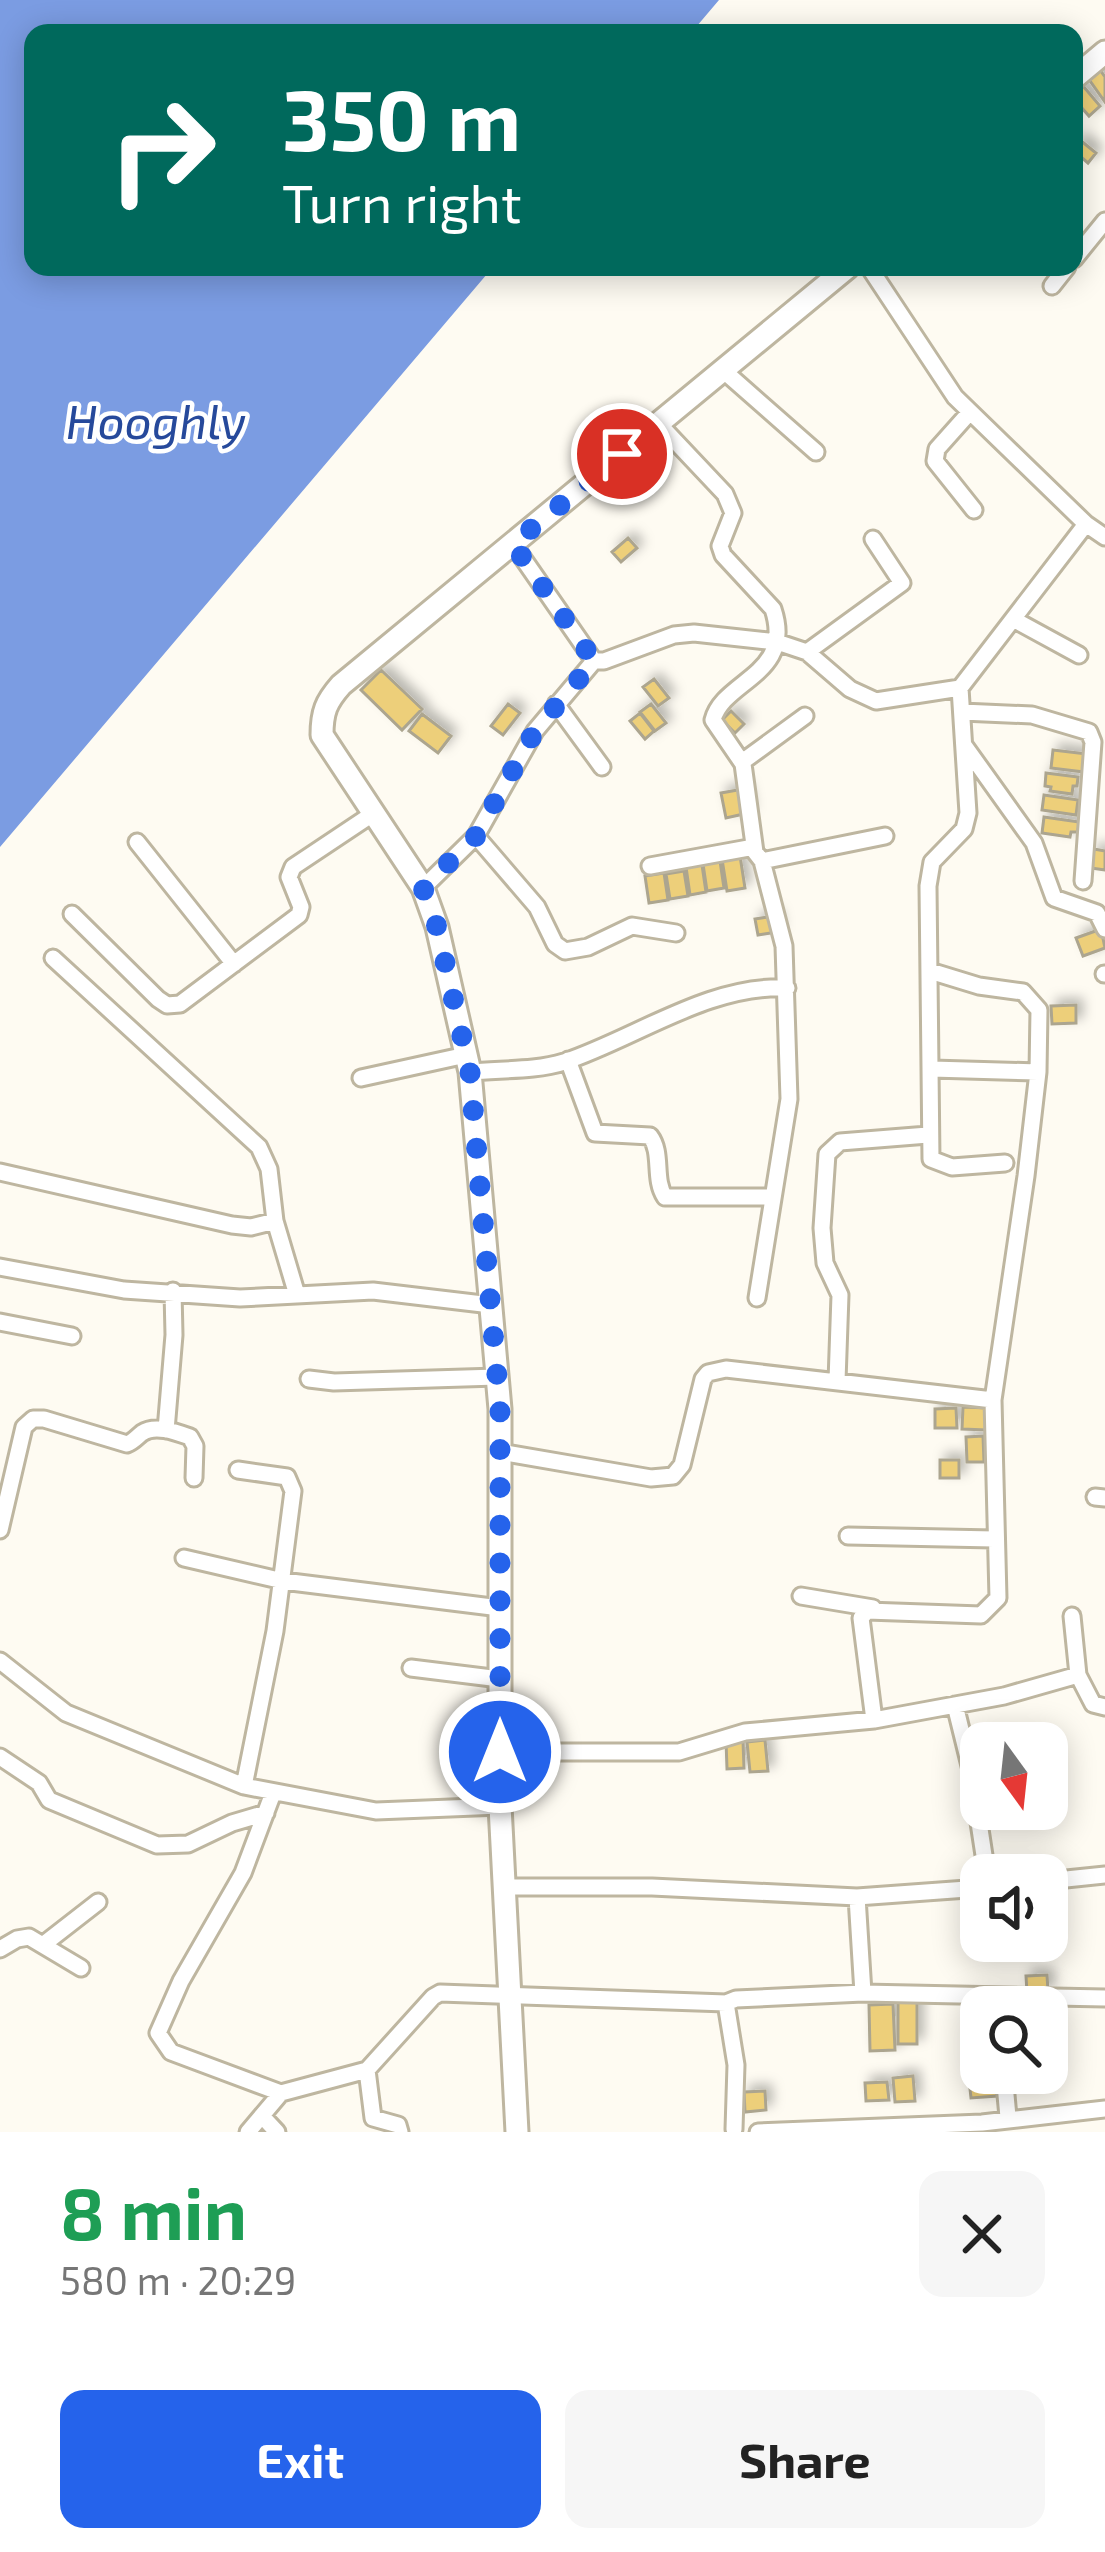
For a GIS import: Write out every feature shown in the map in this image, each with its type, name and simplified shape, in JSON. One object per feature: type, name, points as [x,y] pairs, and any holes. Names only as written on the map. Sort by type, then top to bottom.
[{"type":"street","points":[[1083,248],[1105,221]]},
{"type":"street","points":[[517,2132],[500,1807],[497,1376],[468,1064],[437,927],[423,888],[322,735],[326,702],[837,276]]},
{"type":"street","points":[[875,276],[955,397],[1105,537]]},
{"type":"street","points":[[1052,286],[1060,276]]},
{"type":"street","points":[[724,370],[815,452]]},
{"type":"street","points":[[970,412],[934,460],[974,511]]},
{"type":"street","points":[[659,424],[725,494],[733,513],[720,546],[773,610],[777,642],[752,680],[713,716],[742,762],[758,854],[784,946],[788,1099],[757,1298]]},
{"type":"street","points":[[1005,1163],[941,1165],[931,1159],[928,886],[932,862],[964,830],[968,813],[960,688],[1086,524]]},
{"type":"street","points":[[807,652],[902,583],[873,538]]},
{"type":"street","points":[[513,544],[594,661]]},
{"type":"street","points":[[1013,620],[1079,655]]},
{"type":"street","points":[[423,888],[476,836],[535,731],[594,661],[694,633],[777,642],[807,652],[850,689],[876,701],[960,688]]},
{"type":"street","points":[[556,704],[602,767]]},
{"type":"street","points":[[962,712],[1031,715],[1089,732],[1093,742],[1083,881]]},
{"type":"street","points":[[742,762],[805,716]]},
{"type":"street","points":[[964,745],[1031,837],[1054,898],[1097,913],[1105,929]]},
{"type":"street","points":[[72,914],[166,1005],[180,1004],[299,916],[301,907],[290,877],[293,868],[374,813]]},
{"type":"street","points":[[476,836],[537,908],[555,944],[565,951],[588,947],[632,926],[676,933]]},
{"type":"street","points":[[650,866],[885,836]]},
{"type":"street","points":[[137,842],[234,964]]},
{"type":"street","points":[[53,958],[259,1147],[269,1169],[274,1221],[297,1295]]},
{"type":"street","points":[[801,1596],[872,1608],[987,1612],[998,1598],[993,1400],[1038,1072],[1039,1010],[1023,992],[998,990],[930,970]]},
{"type":"street","points":[[362,1078],[468,1064],[568,1060],[694,1007],[767,987],[787,988]]},
{"type":"street","points":[[568,1060],[595,1132],[653,1138],[658,1186],[665,1197],[772,1197]]},
{"type":"street","points":[[932,1069],[1038,1072]]},
{"type":"street","points":[[837,1381],[840,1295],[825,1263],[822,1228],[827,1154],[840,1142],[928,1135]]},
{"type":"street","points":[[0,1172],[232,1225],[250,1228],[274,1221]]},
{"type":"street","points":[[0,1267],[124,1290],[240,1298],[373,1291],[491,1305]]},
{"type":"street","points":[[166,1430],[173,1291]]},
{"type":"street","points":[[0,1322],[73,1336]]},
{"type":"street","points":[[500,1452],[663,1479],[673,1476],[682,1466],[700,1386],[708,1373],[726,1369],[993,1400]]},
{"type":"street","points":[[309,1379],[497,1376]]},
{"type":"street","points":[[0,1530],[27,1423],[44,1419],[130,1444],[143,1432],[166,1430],[194,1441],[194,1478]]},
{"type":"street","points":[[238,1470],[287,1477],[291,1483],[283,1581],[244,1786]]},
{"type":"street","points":[[848,1536],[994,1539]]},
{"type":"street","points":[[184,1558],[283,1581],[500,1608]]},
{"type":"street","points":[[872,1608],[861,1618],[874,1720]]},
{"type":"street","points":[[1072,1616],[1078,1675],[1093,1704],[1105,1707]]},
{"type":"street","points":[[0,1660],[66,1713],[244,1786],[376,1811],[500,1807]]},
{"type":"street","points":[[412,1668],[500,1679]]},
{"type":"street","points":[[500,1752],[679,1753],[745,1732],[874,1720],[955,1706],[1078,1675]]},
{"type":"street","points":[[955,1706],[984,1854]]},
{"type":"street","points":[[0,1757],[39,1783],[49,1800],[157,1845],[188,1844],[232,1822],[266,1813]]},
{"type":"street","points":[[273,1793],[244,1873],[181,1981],[158,2033],[171,2051],[281,2093],[367,2070],[433,1996],[449,1992],[726,2003],[863,1993],[960,1998]]},
{"type":"street","points":[[1068,1879],[1105,1875]]},
{"type":"street","points":[[504,1887],[652,1887],[857,1897],[960,1890]]},
{"type":"street","points":[[857,1897],[863,1993]]},
{"type":"street","points":[[44,1944],[98,1901]]},
{"type":"street","points":[[0,1948],[29,1936],[81,1968]]},
{"type":"street","points":[[1068,1999],[1105,1998]]},
{"type":"street","points":[[726,2003],[736,2066],[733,2131],[982,2123],[1105,2109]]},
{"type":"street","points":[[367,2070],[374,2118],[398,2125],[400,2132]]},
{"type":"street","points":[[248,2132],[281,2093]]},
{"type":"street","points":[[1006,2094],[1009,2117]]},
{"type":"street","points":[[263,2117],[277,2132]]},
{"type":"water","name":"Hooghly","points":[[0,0],[719,0],[699,24],[24,24],[24,276],[485,276],[0,847]]},
{"type":"building","points":[[1095,63],[1105,77],[1105,102],[1083,71]]},
{"type":"building","points":[[1083,86],[1100,106],[1089,116],[1083,109]]},
{"type":"building","points":[[1083,142],[1096,153],[1088,163],[1083,159]]},
{"type":"building","points":[[628,538],[637,548],[621,562],[612,552]]},
{"type":"building","points":[[381,670],[422,709],[402,730],[361,690]]},
{"type":"building","points":[[654,679],[669,698],[658,706],[643,687]]},
{"type":"building","points":[[508,704],[520,713],[503,735],[491,726]]},
{"type":"building","points":[[651,704],[666,723],[655,731],[640,712]]},
{"type":"building","points":[[731,711],[744,724],[735,733],[722,720]]},
{"type":"building","points":[[640,713],[654,731],[645,739],[630,721]]},
{"type":"building","points":[[422,714],[451,736],[438,753],[409,731]]},
{"type":"building","points":[[1053,750],[1087,754],[1084,772],[1051,768]]},
{"type":"building","points":[[1046,773],[1078,777],[1077,786],[1072,794],[1050,791],[1045,786]]},
{"type":"building","points":[[743,789],[748,813],[726,818],[721,793]]},
{"type":"building","points":[[1044,795],[1078,800],[1076,815],[1042,810]]},
{"type":"building","points":[[1044,817],[1079,822],[1078,832],[1071,832],[1070,837],[1042,833]]},
{"type":"building","points":[[1094,849],[1105,851],[1105,870],[1091,868]]},
{"type":"building","points":[[740,856],[745,888],[727,891],[722,859]]},
{"type":"building","points":[[720,861],[724,888],[707,891],[703,864]]},
{"type":"building","points":[[702,865],[706,892],[690,895],[686,867]]},
{"type":"building","points":[[684,871],[688,896],[670,899],[666,874]]},
{"type":"building","points":[[664,873],[668,900],[649,903],[645,876]]},
{"type":"building","points":[[774,916],[777,932],[758,935],[755,919]]},
{"type":"building","points":[[1101,929],[1105,948],[1083,956],[1076,938]]},
{"type":"building","points":[[1076,1005],[1076,1023],[1052,1024],[1051,1006]]},
{"type":"building","points":[[963,1407],[988,1408],[987,1430],[962,1429]]},
{"type":"building","points":[[956,1408],[957,1428],[935,1428],[935,1409]]},
{"type":"building","points":[[983,1436],[984,1462],[967,1462],[966,1437]]},
{"type":"building","points":[[940,1460],[959,1460],[959,1478],[940,1478]]},
{"type":"building","points":[[765,1740],[768,1771],[750,1772],[747,1742]]},
{"type":"building","points":[[726,1741],[743,1741],[744,1768],[727,1769]]},
{"type":"building","points":[[1047,1975],[1048,1986],[1027,1986],[1026,1976]]},
{"type":"building","points":[[917,2001],[917,2044],[898,2044],[898,2002]]},
{"type":"building","points":[[893,2004],[895,2050],[870,2051],[869,2005]]},
{"type":"building","points":[[913,2076],[915,2101],[895,2102],[893,2078]]},
{"type":"building","points":[[887,2082],[889,2100],[866,2101],[865,2083]]},
{"type":"building","points":[[765,2091],[766,2110],[745,2112],[744,2092]]},
{"type":"route","points":[[500,1752],[500,1409],[470,1072],[437,927],[423,888],[476,836],[535,731],[594,661],[513,544],[622,454]]}]
